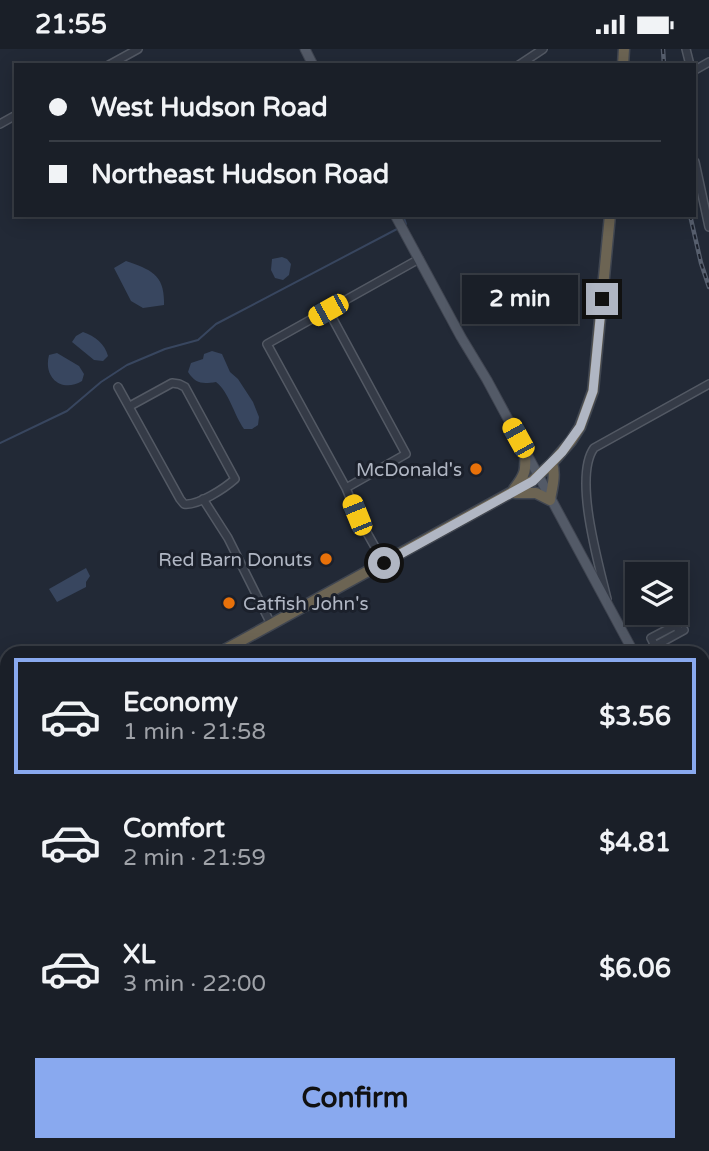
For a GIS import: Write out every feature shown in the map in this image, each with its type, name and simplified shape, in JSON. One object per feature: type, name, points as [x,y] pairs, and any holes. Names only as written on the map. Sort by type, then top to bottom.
[{"type":"highway","points":[[232,646],[510,494],[538,476],[562,452],[580,427],[593,391],[610,217]]},
{"type":"highway","points":[[510,494],[524,477],[525,452]]},
{"type":"highway","points":[[510,494],[536,493],[550,500],[555,472],[552,463]]},
{"type":"main road","points":[[396,217],[630,646]]},
{"type":"street","points":[[113,63],[138,49]]},
{"type":"street","points":[[522,63],[543,49]]},
{"type":"street","points":[[696,167],[709,227]]},
{"type":"street","points":[[384,563],[267,344],[419,260]]},
{"type":"street","points":[[328,310],[406,454],[346,488]]},
{"type":"street","points":[[118,387],[184,504],[190,505],[204,499],[235,479],[185,387],[172,383],[130,406]]},
{"type":"street","points":[[608,604],[587,504],[589,455],[594,448],[709,384]]},
{"type":"street","points":[[204,499],[228,538],[271,624]]},
{"type":"street","points":[[581,555],[592,551],[594,542]]},
{"type":"street","points":[[655,646],[682,631]]},
{"type":"water","points":[[282,257],[291,264],[289,275],[283,280],[275,278],[271,270],[272,259]]},
{"type":"water","points":[[126,261],[155,275],[162,286],[164,305],[143,308],[131,301],[114,268]]},
{"type":"water","points":[[83,332],[95,338],[105,348],[108,356],[103,361],[94,360],[72,342]]},
{"type":"water","points":[[212,351],[222,354],[230,372],[253,402],[259,417],[258,425],[252,429],[244,429],[221,386],[216,382],[200,382],[188,372],[191,363],[203,359],[204,354]]},
{"type":"water","points":[[57,353],[79,366],[84,374],[82,381],[68,385],[56,381],[48,363],[49,355]]},
{"type":"water","points":[[86,568],[90,576],[86,587],[57,602],[49,589]]},
{"type":"waterway","points":[[404,217],[406,224]]},
{"type":"waterway","points":[[0,443],[67,411],[101,382],[127,365],[165,349],[198,340],[216,324],[397,229]]},
{"type":"railway","points":[[663,49],[664,63]]},
{"type":"railway","points":[[690,217],[709,287]]},
{"type":"place","name":"McDonald's","points":[[476,469]]},
{"type":"place","name":"Red Barn Donuts","points":[[326,559]]},
{"type":"place","name":"Catfish John's","points":[[229,603]]},
{"type":"route","points":[[384,563],[533,481],[562,452],[580,427],[593,391],[602,299]]}]
